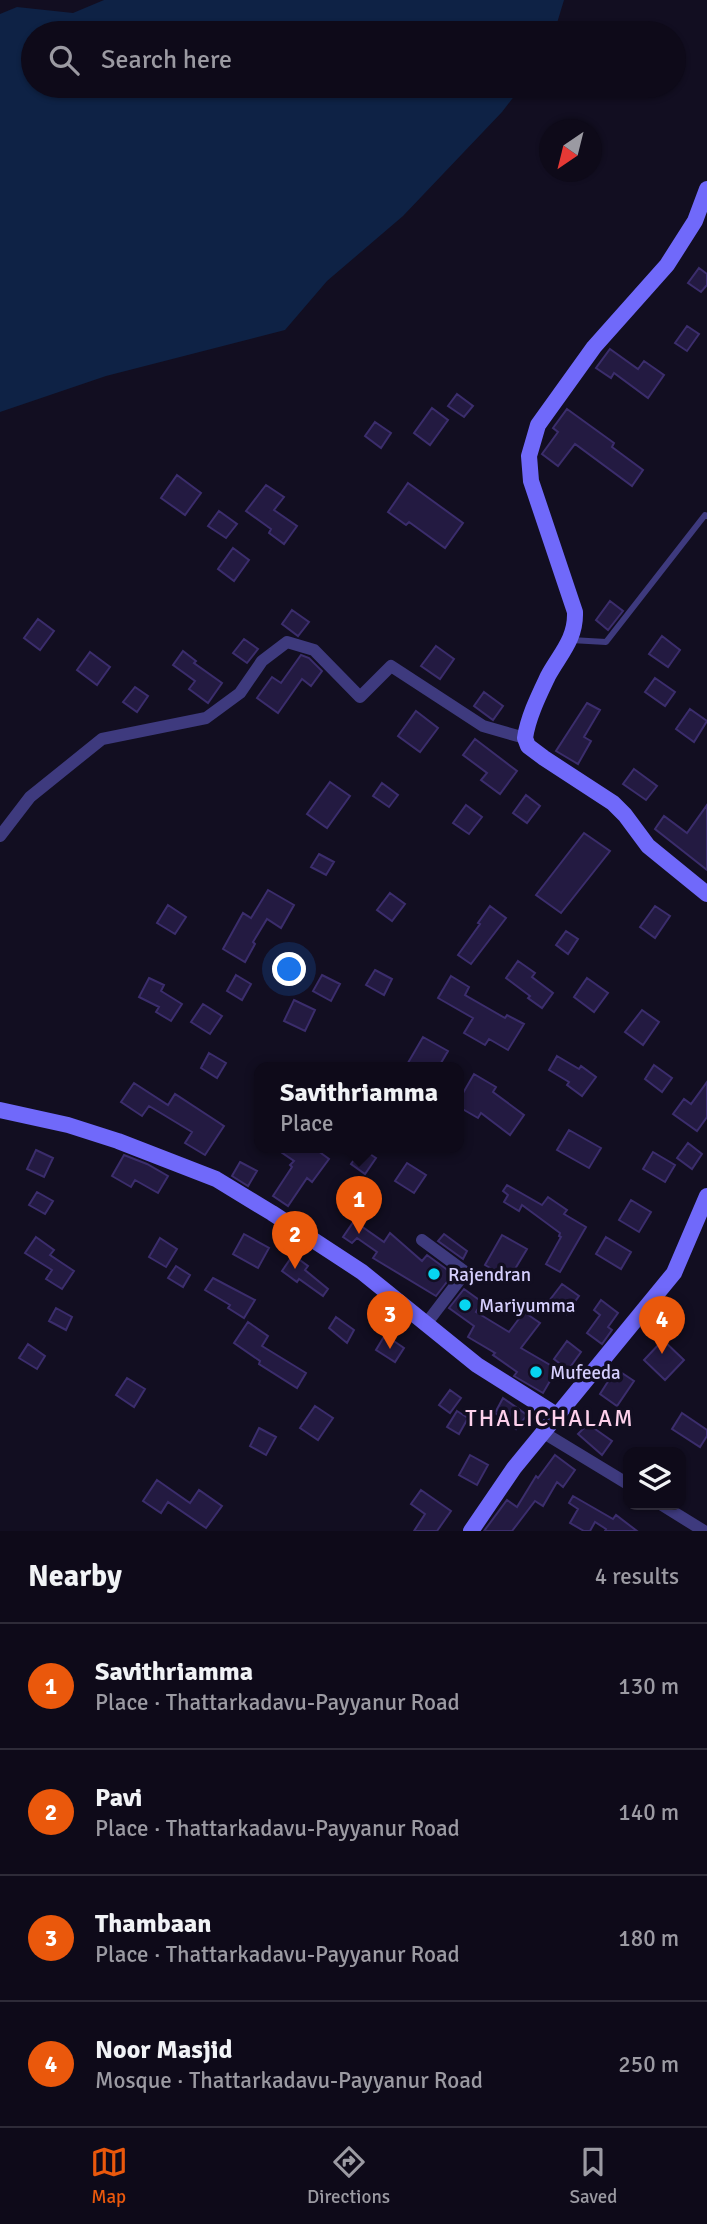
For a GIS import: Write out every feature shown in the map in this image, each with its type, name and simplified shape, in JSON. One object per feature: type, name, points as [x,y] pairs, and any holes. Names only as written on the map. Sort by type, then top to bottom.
[{"type":"main road","points":[[707,189],[695,221],[667,265],[593,347],[538,425],[529,456],[531,481],[575,612],[576,625],[571,640],[549,675],[525,738],[528,746],[544,758],[613,803],[648,846],[707,894]]},
{"type":"main road","points":[[0,1110],[68,1125],[118,1141],[216,1179],[362,1272],[477,1365],[558,1416]]},
{"type":"main road","points":[[471,1531],[514,1468],[674,1273],[707,1196]]},
{"type":"street","points":[[0,836],[30,797],[102,739],[206,718],[240,693],[262,661],[287,642],[314,650],[360,697],[391,666],[483,726],[525,738]]},
{"type":"street","points":[[422,1240],[464,1271],[426,1324]]},
{"type":"street","points":[[544,1433],[623,1481]]},
{"type":"street","points":[[670,1510],[704,1531]]},
{"type":"lane","points":[[571,640],[606,642],[705,515],[707,516]]},
{"type":"water","points":[[104,0],[564,0],[558,21],[21,21],[21,98],[513,98],[403,216],[327,281],[285,330],[106,376],[0,412],[0,14],[17,7],[73,13]]},
{"type":"building","points":[[699,268],[707,274],[707,285],[701,292],[688,283]]},
{"type":"building","points":[[687,326],[699,334],[687,351],[675,343]]},
{"type":"building","points":[[610,349],[638,369],[644,361],[664,375],[648,398],[614,373],[611,378],[596,368]]},
{"type":"building","points":[[457,394],[473,406],[464,417],[448,406]]},
{"type":"building","points":[[432,408],[448,420],[430,445],[414,433]]},
{"type":"building","points":[[567,409],[614,443],[612,447],[643,470],[632,486],[575,444],[558,466],[542,454],[558,432],[553,428]]},
{"type":"building","points":[[375,422],[391,433],[381,448],[365,436]]},
{"type":"building","points":[[177,475],[201,493],[185,515],[161,498]]},
{"type":"building","points":[[408,483],[463,523],[445,548],[409,522],[406,525],[388,512]]},
{"type":"building","points":[[266,485],[284,497],[274,510],[297,526],[284,544],[269,533],[271,529],[246,511]]},
{"type":"building","points":[[219,511],[237,524],[226,538],[208,526]]},
{"type":"building","points":[[233,548],[249,560],[234,581],[218,569]]},
{"type":"building","points":[[610,601],[623,611],[608,630],[596,620]]},
{"type":"building","points":[[292,610],[309,622],[298,636],[282,624]]},
{"type":"building","points":[[38,619],[54,631],[40,650],[24,638]]},
{"type":"building","points":[[662,636],[680,650],[668,667],[649,654]]},
{"type":"building","points":[[244,639],[258,649],[247,663],[233,653]]},
{"type":"building","points":[[436,646],[454,659],[440,679],[421,666]]},
{"type":"building","points":[[183,651],[196,661],[194,663],[222,683],[208,703],[189,689],[195,681],[173,665]]},
{"type":"building","points":[[90,652],[110,667],[97,685],[77,670]]},
{"type":"building","points":[[301,655],[309,658],[322,671],[311,686],[302,679],[278,713],[257,698],[272,677],[281,683]]},
{"type":"building","points":[[655,678],[675,692],[665,706],[645,692]]},
{"type":"building","points":[[135,687],[148,696],[137,712],[123,702]]},
{"type":"building","points":[[484,692],[503,706],[493,720],[474,706]]},
{"type":"building","points":[[587,703],[600,710],[584,737],[591,741],[578,764],[556,751]]},
{"type":"building","points":[[690,709],[707,721],[694,742],[676,729]]},
{"type":"building","points":[[416,711],[438,728],[420,752],[398,736]]},
{"type":"building","points":[[475,739],[517,771],[500,794],[481,780],[487,773],[463,755]]},
{"type":"building","points":[[634,769],[657,786],[646,800],[623,784]]},
{"type":"building","points":[[330,782],[350,796],[327,828],[307,814]]},
{"type":"building","points":[[382,783],[398,795],[389,807],[373,796]]},
{"type":"building","points":[[526,795],[540,806],[527,823],[513,813]]},
{"type":"building","points":[[466,805],[482,817],[469,834],[453,823]]},
{"type":"building","points":[[707,805],[707,870],[655,829],[664,816],[687,833]]},
{"type":"building","points":[[584,833],[610,851],[561,913],[536,895]]},
{"type":"building","points":[[319,854],[334,862],[326,875],[311,867]]},
{"type":"building","points":[[268,890],[294,905],[281,928],[267,919],[245,962],[223,949],[243,913],[251,918]]},
{"type":"building","points":[[390,893],[405,904],[392,921],[377,910]]},
{"type":"building","points":[[168,905],[186,917],[175,934],[157,923]]},
{"type":"building","points":[[490,906],[506,918],[471,964],[458,955]]},
{"type":"building","points":[[655,906],[670,916],[655,938],[640,927]]},
{"type":"building","points":[[566,931],[578,939],[568,954],[556,945]]},
{"type":"building","points":[[518,961],[535,973],[532,977],[553,993],[542,1008],[506,978]]},
{"type":"building","points":[[375,970],[392,979],[384,995],[366,985]]},
{"type":"building","points":[[236,975],[251,984],[242,1000],[227,991]]},
{"type":"building","points":[[322,975],[340,984],[331,1001],[313,991]]},
{"type":"building","points":[[451,976],[469,987],[465,995],[505,1018],[507,1015],[524,1024],[508,1050],[489,1039],[485,1045],[464,1033],[473,1018],[438,998]]},
{"type":"building","points":[[149,978],[164,985],[161,991],[182,1004],[171,1021],[156,1012],[159,1007],[139,997]]},
{"type":"building","points":[[587,978],[608,993],[594,1012],[574,997]]},
{"type":"building","points":[[294,1000],[315,1010],[305,1031],[284,1021]]},
{"type":"building","points":[[203,1004],[222,1016],[210,1034],[191,1022]]},
{"type":"building","points":[[642,1010],[659,1022],[643,1045],[625,1032]]},
{"type":"building","points":[[423,1037],[448,1051],[442,1062],[408,1062]]},
{"type":"building","points":[[209,1053],[226,1063],[217,1078],[201,1068]]},
{"type":"building","points":[[557,1056],[579,1069],[581,1066],[596,1077],[582,1096],[567,1085],[569,1082],[549,1070]]},
{"type":"building","points":[[654,1065],[672,1078],[662,1092],[645,1079]]},
{"type":"building","points":[[474,1074],[496,1087],[493,1092],[524,1115],[510,1135],[481,1113],[478,1118],[464,1110],[464,1091]]},
{"type":"building","points":[[707,1082],[707,1117],[697,1131],[673,1114],[684,1099],[691,1104]]},
{"type":"building","points":[[134,1083],[168,1105],[175,1094],[224,1126],[205,1155],[185,1143],[192,1132],[149,1106],[142,1116],[121,1102]]},
{"type":"building","points":[[569,1130],[601,1148],[589,1168],[557,1150]]},
{"type":"building","points":[[688,1143],[702,1154],[692,1169],[677,1158]]},
{"type":"building","points":[[36,1150],[53,1158],[44,1177],[27,1169]]},
{"type":"building","points":[[653,1152],[675,1165],[665,1182],[643,1169]]},
{"type":"building","points":[[282,1153],[321,1153],[329,1159],[312,1182],[307,1178],[288,1206],[273,1196],[294,1161]]},
{"type":"building","points":[[359,1153],[368,1153],[376,1158],[365,1174],[351,1164]]},
{"type":"building","points":[[124,1155],[168,1176],[158,1193],[135,1180],[131,1187],[112,1176]]},
{"type":"building","points":[[240,1162],[257,1171],[248,1186],[232,1176]]},
{"type":"building","points":[[407,1163],[426,1175],[414,1193],[395,1181]]},
{"type":"building","points":[[507,1185],[542,1205],[548,1197],[567,1210],[564,1214],[586,1227],[560,1272],[546,1264],[561,1237],[560,1233],[522,1205],[519,1211],[504,1202],[508,1195],[503,1191]]},
{"type":"building","points":[[37,1192],[53,1201],[45,1214],[29,1205]]},
{"type":"building","points":[[631,1200],[651,1212],[639,1232],[619,1220]]},
{"type":"building","points":[[354,1221],[384,1242],[390,1233],[422,1261],[427,1255],[453,1274],[436,1296],[373,1258],[377,1252],[357,1238],[352,1243],[343,1237]]},
{"type":"building","points":[[244,1234],[269,1248],[258,1268],[233,1254]]},
{"type":"building","points":[[444,1234],[467,1251],[463,1259],[438,1241]]},
{"type":"building","points":[[502,1235],[527,1249],[509,1279],[485,1265]]},
{"type":"building","points":[[36,1237],[54,1250],[50,1255],[74,1271],[62,1289],[46,1279],[52,1270],[25,1253]]},
{"type":"building","points":[[606,1237],[631,1252],[621,1269],[596,1254]]},
{"type":"building","points":[[160,1238],[177,1249],[166,1267],[149,1257]]},
{"type":"building","points":[[293,1255],[308,1266],[305,1270],[328,1289],[323,1296],[282,1271]]},
{"type":"building","points":[[176,1266],[190,1275],[183,1287],[168,1278]]},
{"type":"building","points":[[213,1278],[255,1300],[244,1318],[228,1308],[230,1305],[205,1290]]},
{"type":"building","points":[[562,1284],[579,1296],[566,1314],[549,1301]]},
{"type":"building","points":[[464,1289],[482,1302],[476,1312],[509,1332],[524,1312],[540,1323],[521,1348],[557,1369],[543,1393],[514,1376],[517,1372],[493,1355],[495,1353],[468,1337],[474,1326],[449,1308]]},
{"type":"building","points":[[601,1300],[618,1313],[608,1327],[612,1330],[602,1344],[587,1333],[600,1315],[594,1310]]},
{"type":"building","points":[[56,1308],[72,1317],[66,1330],[49,1321]]},
{"type":"building","points":[[336,1317],[354,1330],[347,1343],[329,1328]]},
{"type":"building","points":[[248,1322],[268,1336],[262,1346],[306,1373],[297,1388],[259,1364],[260,1361],[234,1343]]},
{"type":"building","points":[[385,1335],[404,1348],[395,1362],[376,1350]]},
{"type":"building","points":[[663,1340],[684,1360],[665,1380],[644,1360]]},
{"type":"building","points":[[567,1341],[581,1352],[568,1370],[554,1359]]},
{"type":"building","points":[[28,1344],[45,1356],[37,1369],[19,1358]]},
{"type":"building","points":[[616,1369],[634,1381],[617,1406],[600,1394]]},
{"type":"building","points":[[127,1378],[145,1389],[134,1407],[116,1395]]},
{"type":"building","points":[[450,1390],[461,1398],[450,1413],[439,1405]]},
{"type":"building","points":[[503,1398],[527,1415],[516,1429],[495,1413]]},
{"type":"building","points":[[315,1406],[333,1418],[318,1440],[300,1428]]},
{"type":"building","points":[[457,1411],[468,1418],[459,1434],[447,1427]]},
{"type":"building","points":[[682,1413],[707,1430],[707,1436],[700,1447],[672,1429]]},
{"type":"building","points":[[588,1424],[612,1441],[602,1455],[578,1434]]},
{"type":"building","points":[[259,1428],[276,1437],[266,1455],[250,1446]]},
{"type":"building","points":[[470,1455],[488,1465],[477,1485],[459,1475]]},
{"type":"building","points":[[555,1455],[575,1470],[563,1487],[557,1482],[543,1506],[535,1501],[512,1531],[484,1531],[507,1500],[517,1507],[536,1476],[538,1478]]},
{"type":"building","points":[[157,1480],[190,1503],[199,1490],[222,1506],[206,1528],[168,1502],[161,1513],[143,1501]]},
{"type":"building","points":[[421,1490],[451,1511],[437,1531],[414,1531],[425,1514],[411,1504]]},
{"type":"building","points":[[573,1496],[613,1519],[616,1515],[637,1531],[605,1531],[606,1529],[595,1522],[590,1531],[584,1531],[570,1523],[578,1509],[569,1503]]},
{"type":"place","name":"Savithriamma","points":[[359,1234]]},
{"type":"place","name":"Pavi","points":[[295,1269]]},
{"type":"place","name":"Rajendran","points":[[434,1274]]},
{"type":"place","name":"Mariyumma","points":[[465,1305]]},
{"type":"place","name":"Thambaan","points":[[390,1349]]},
{"type":"place","name":"Noor Masjid","points":[[662,1354]]},
{"type":"place","name":"Mufeeda","points":[[536,1372]]},
{"type":"district","name":"THALICHALAM","points":[[550,1418]]}]
